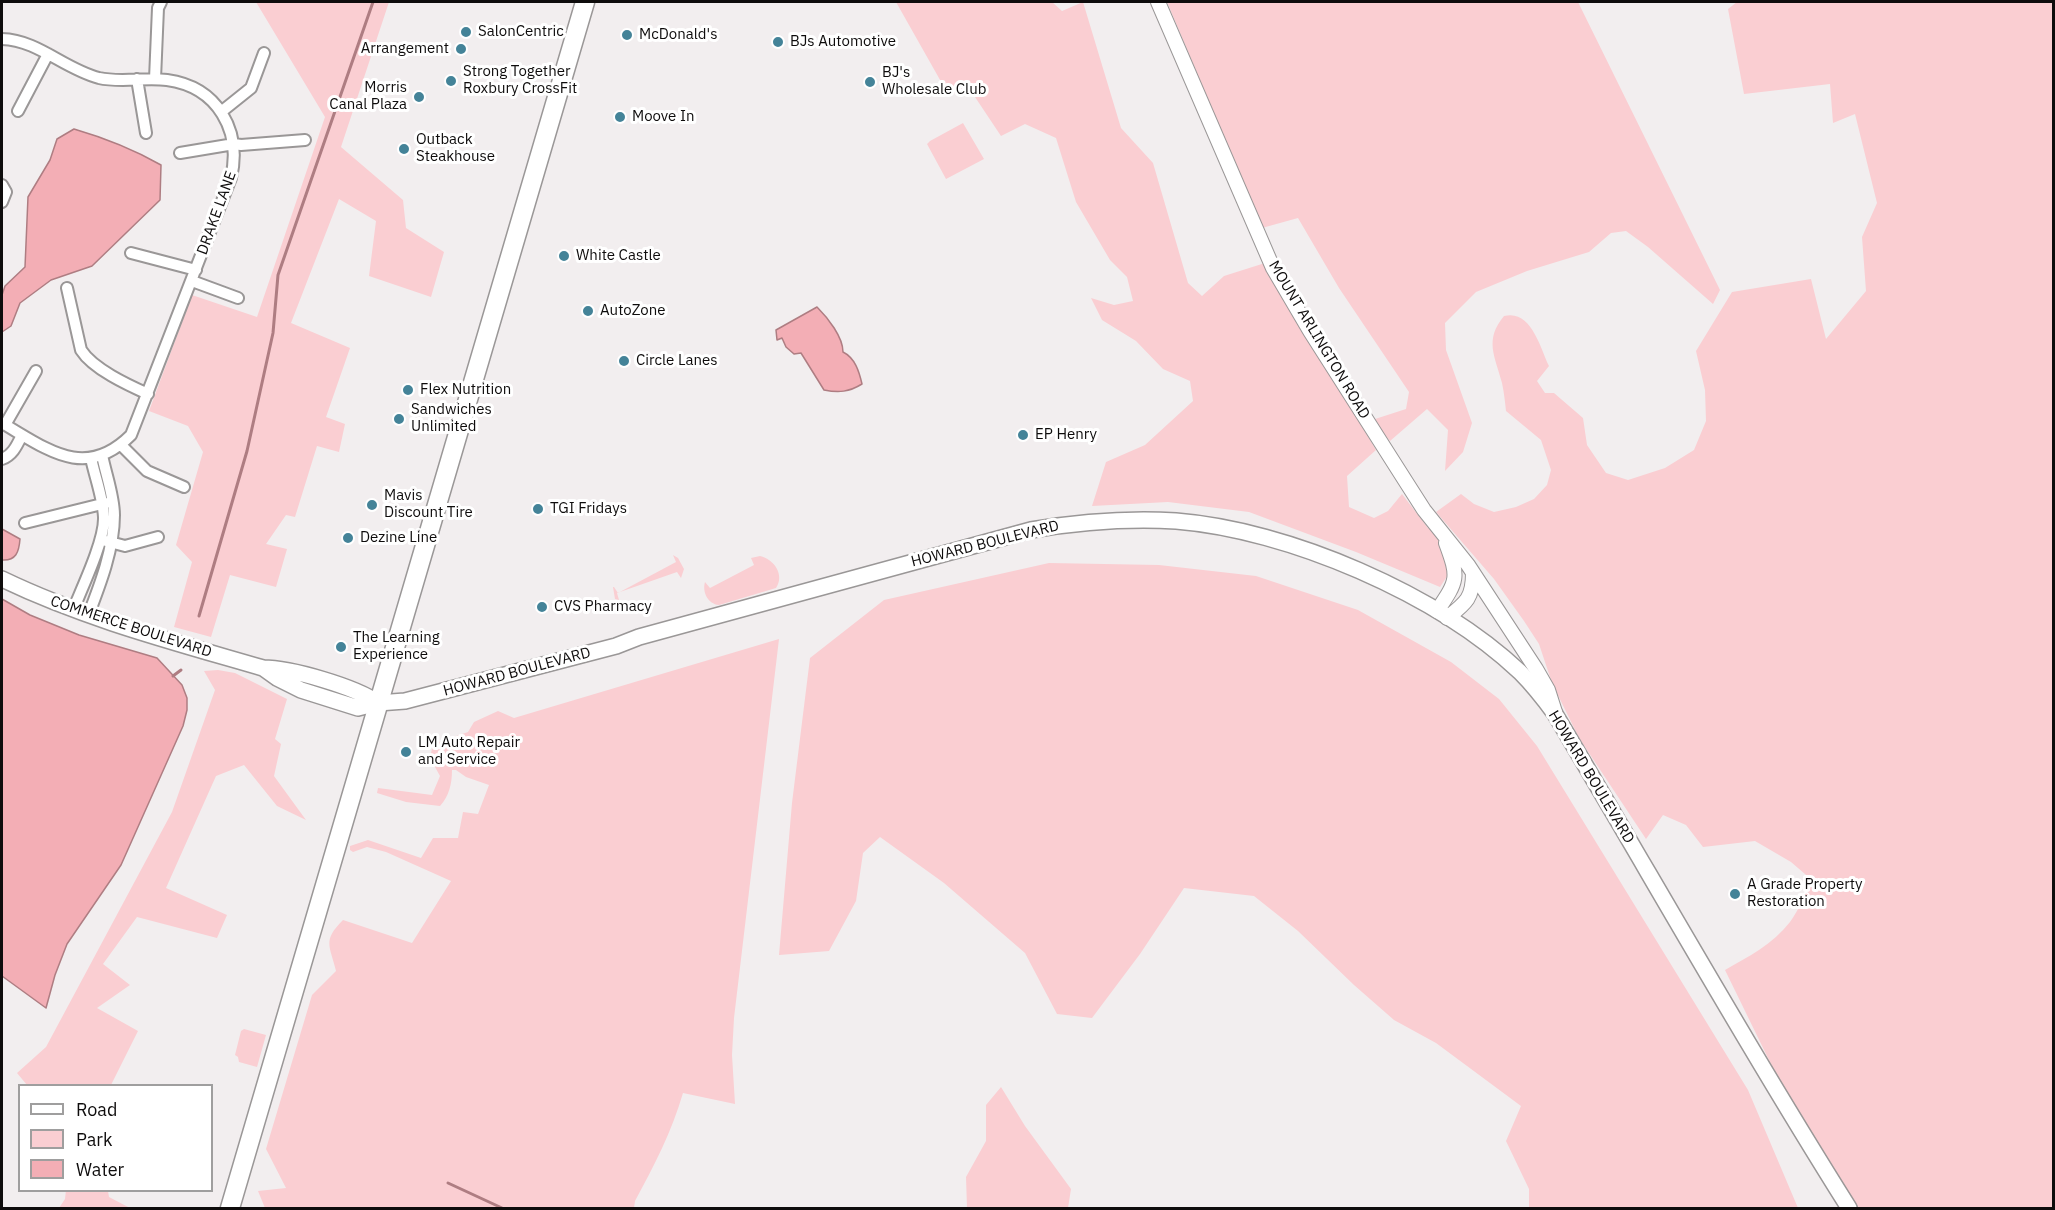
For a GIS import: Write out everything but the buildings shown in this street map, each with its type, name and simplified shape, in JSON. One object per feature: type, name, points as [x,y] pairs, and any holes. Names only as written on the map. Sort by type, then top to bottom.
[{"type":"main road","points":[[230,1209],[585,2]]},
{"type":"main road","name":"HOWARD BOULEVARD","points":[[378,703],[405,701],[616,646],[650,634],[1031,530],[1093,521],[1177,521],[1258,536],[1310,551],[1378,580],[1442,614],[1481,640],[1520,673],[1555,714],[1714,988],[1849,1209]]},
{"type":"main road","name":"COMMERCE BOULEVARD","points":[[2,579],[88,616],[263,668],[280,668],[364,693],[378,703]]},
{"type":"street","points":[[155,79],[161,2]]},
{"type":"street","name":"MOUNT ARLINGTON ROAD","points":[[1158,2],[1273,268],[1310,331],[1408,485],[1473,573],[1536,669],[1548,690],[1555,714]]},
{"type":"street","name":"DRAKE LANE","points":[[2,39],[20,41],[100,78],[170,80],[196,90],[208,97],[221,112],[230,127],[234,144],[234,165],[231,178],[131,435],[121,445],[102,455],[74,459],[61,456],[3,424]]},
{"type":"street","points":[[221,112],[251,88],[264,52]]},
{"type":"street","points":[[18,111],[48,54]]},
{"type":"street","points":[[137,79],[146,133]]},
{"type":"street","points":[[180,153],[234,144],[304,140]]},
{"type":"street","points":[[2,184],[6,192],[2,202]]},
{"type":"street","points":[[131,253],[196,270]]},
{"type":"street","points":[[192,281],[238,298]]},
{"type":"street","points":[[67,288],[81,350],[85,357],[105,371],[148,393]]},
{"type":"street","points":[[3,424],[36,371]]},
{"type":"street","points":[[2,459],[14,450],[22,435]]},
{"type":"street","points":[[121,445],[147,471],[184,487]]},
{"type":"street","points":[[102,455],[107,503]]},
{"type":"street","points":[[88,616],[114,513],[107,503],[91,458]]},
{"type":"street","points":[[25,523],[107,503]]},
{"type":"street","name":"MOUNT ARLINGTON ROAD","points":[[1442,614],[1456,574],[1444,535]]},
{"type":"street","points":[[106,541],[125,546],[158,537]]},
{"type":"street","points":[[73,610],[106,541]]},
{"type":"street","points":[[1442,614],[1464,605],[1469,599],[1473,586],[1473,573]]},
{"type":"green space","points":[[256,2],[389,2],[341,147],[403,200],[406,228],[444,252],[431,297],[369,276],[376,221],[339,199],[291,323],[350,348],[326,417],[345,424],[339,452],[317,446],[295,517],[286,515],[266,544],[287,549],[276,587],[230,575],[211,637],[174,627],[192,562],[176,545],[203,452],[188,426],[149,411],[192,295],[257,317],[325,117]]},
{"type":"green space","points":[[896,2],[1052,2],[1062,11],[1083,2],[1121,128],[1153,163],[1188,283],[1202,296],[1224,276],[1265,263],[1376,450],[1347,476],[1349,507],[1374,518],[1388,511],[1402,494],[1428,528],[1441,536],[1450,572],[1440,587],[1356,552],[1249,512],[1168,502],[1092,506],[1106,462],[1145,445],[1193,401],[1190,381],[1163,369],[1136,341],[1102,320],[1091,298],[1114,305],[1133,301],[1127,277],[1110,260],[1076,202],[1056,138],[1025,124],[1001,136],[971,91],[948,94]]},
{"type":"green space","points":[[1167,2],[1578,2],[1720,290],[1713,304],[1648,247],[1626,231],[1611,233],[1589,252],[1527,271],[1476,292],[1445,323],[1446,350],[1472,423],[1463,452],[1445,471],[1448,430],[1427,409],[1390,441],[1372,420],[1406,409],[1409,392],[1339,288],[1298,218],[1262,228]]},
{"type":"green space","points":[[1737,2],[2053,2],[2053,1208],[1857,1208],[1786,1095],[1725,970],[1760,949],[1783,930],[1796,912],[1812,880],[1791,862],[1755,841],[1703,847],[1686,825],[1663,815],[1646,839],[1579,738],[1552,683],[1539,644],[1494,579],[1436,512],[1461,494],[1474,504],[1494,512],[1516,507],[1534,499],[1547,485],[1551,470],[1541,440],[1506,411],[1493,348],[1494,333],[1504,316],[1513,315],[1528,324],[1549,366],[1537,381],[1545,393],[1554,393],[1583,418],[1587,445],[1606,473],[1628,480],[1665,468],[1694,450],[1706,421],[1705,390],[1696,351],[1732,292],[1811,279],[1826,339],[1866,291],[1862,237],[1877,203],[1855,114],[1833,123],[1830,84],[1744,94],[1728,9]]},
{"type":"green space","points":[[963,123],[984,159],[946,179],[927,144]]},
{"type":"green space","points":[[673,555],[678,558],[684,569],[681,578],[677,572],[620,592],[676,562]]},
{"type":"green space","points":[[760,556],[770,560],[777,568],[779,578],[776,588],[719,605],[709,600],[704,590],[705,582],[710,588],[754,565],[751,558]]},
{"type":"green space","points":[[1049,563],[1159,565],[1256,576],[1358,610],[1451,662],[1499,699],[1537,746],[1748,1090],[1798,1208],[1529,1208],[1529,1189],[1506,1141],[1521,1106],[1436,1043],[1394,1020],[1298,931],[1254,896],[1184,888],[1140,954],[1092,1018],[1057,1014],[1025,953],[944,883],[880,837],[863,853],[856,901],[829,951],[779,955],[792,803],[810,658],[884,600]]},
{"type":"green space","points":[[613,587],[614,587],[619,600],[615,599]]},
{"type":"green space","points":[[779,639],[734,1018],[732,1055],[735,1104],[683,1093],[668,1135],[635,1201],[634,1208],[265,1208],[258,1191],[286,1188],[266,1149],[312,995],[336,971],[329,944],[332,933],[343,920],[412,943],[451,881],[386,852],[367,847],[353,852],[350,846],[368,840],[421,858],[433,838],[458,838],[463,812],[478,814],[489,785],[452,770],[449,790],[440,806],[406,802],[377,793],[378,788],[432,795],[440,776],[430,758],[433,744],[468,732],[474,722],[498,711],[514,718]]},
{"type":"green space","points":[[218,670],[235,673],[287,699],[275,739],[281,744],[274,776],[306,820],[277,806],[244,765],[216,776],[166,888],[227,915],[217,938],[137,917],[103,964],[130,985],[97,1008],[138,1031],[112,1084],[26,1084],[17,1073],[46,1047],[172,812],[215,690],[204,671]]},
{"type":"green space","points":[[244,1029],[266,1035],[257,1067],[239,1062],[235,1055],[241,1031]]},
{"type":"green space","points":[[1001,1087],[1025,1126],[1071,1189],[1068,1208],[967,1208],[966,1177],[986,1141],[986,1105]]},
{"type":"green space","points":[[66,1192],[108,1192],[109,1197],[130,1208],[59,1208],[65,1199]]},
{"type":"water","points":[[74,129],[119,144],[161,165],[160,200],[92,266],[51,280],[20,303],[11,326],[2,332],[2,295],[5,286],[25,267],[28,197],[50,160],[57,139]]},
{"type":"water","points":[[817,307],[838,334],[843,352],[856,365],[862,384],[853,389],[824,390],[801,353],[794,354],[786,347],[782,338],[777,340],[776,330]]},
{"type":"water","points":[[2,529],[20,539],[16,555],[7,560],[2,560]]},
{"type":"water","points":[[2,599],[30,615],[79,635],[157,658],[182,685],[187,698],[183,726],[121,865],[67,944],[46,1008],[2,976]]},
{"type":"waterway","points":[[199,616],[247,451],[273,333],[278,275],[373,2]]},
{"type":"waterway","points":[[173,676],[181,670]]},
{"type":"waterway","points":[[448,1183],[502,1208]]},
{"type":"place","name":"SalonCentric","points":[[466,32]]},
{"type":"place","name":"McDonald's","points":[[627,35]]},
{"type":"place","name":"BJs Automotive","points":[[778,42]]},
{"type":"place","name":"Arrangement","points":[[461,49]]},
{"type":"place","name":"Strong Together Roxbury CrossFit","points":[[451,81]]},
{"type":"place","name":"BJ's Wholesale Club","points":[[870,82]]},
{"type":"place","name":"Morris Canal Plaza","points":[[419,97]]},
{"type":"place","name":"Moove In","points":[[620,117]]},
{"type":"place","name":"Outback Steakhouse","points":[[404,149]]},
{"type":"place","name":"White Castle","points":[[564,256]]},
{"type":"place","name":"AutoZone","points":[[588,311]]},
{"type":"place","name":"Circle Lanes","points":[[624,361]]},
{"type":"place","name":"Flex Nutrition","points":[[408,390]]},
{"type":"place","name":"Sandwiches Unlimited","points":[[399,419]]},
{"type":"place","name":"EP Henry","points":[[1023,435]]},
{"type":"place","name":"Mavis Discount Tire","points":[[372,505]]},
{"type":"place","name":"TGI Fridays","points":[[538,509]]},
{"type":"place","name":"Dezine Line","points":[[348,538]]},
{"type":"place","name":"CVS Pharmacy","points":[[542,607]]},
{"type":"place","name":"The Learning Experience","points":[[341,647]]},
{"type":"place","name":"LM Auto Repair and Service","points":[[406,752]]},
{"type":"place","name":"A Grade Property Restoration","points":[[1735,894]]}]
